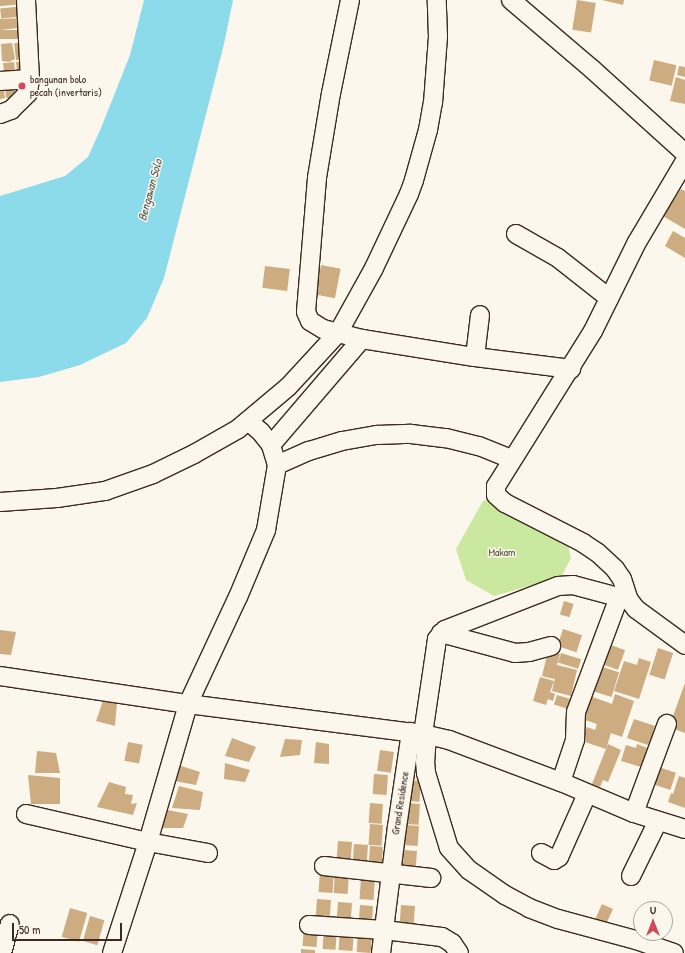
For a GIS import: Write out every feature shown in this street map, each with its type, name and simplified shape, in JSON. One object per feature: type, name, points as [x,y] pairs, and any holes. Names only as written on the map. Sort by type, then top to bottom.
[{"type":"street","points":[[0,114],[11,110],[28,93],[30,79],[26,0]]},
{"type":"street","points":[[350,0],[331,93],[317,178],[306,312],[310,322],[324,329],[362,338],[475,357],[571,369]]},
{"type":"street","points":[[0,502],[13,503],[105,491],[154,474],[194,454],[238,429],[248,421],[288,387],[338,333],[374,268],[409,194],[414,180],[428,130],[433,103],[438,37],[437,0]]},
{"type":"street","points":[[511,0],[592,69],[685,153]]},
{"type":"street","points":[[0,81],[30,79]]},
{"type":"street","points":[[561,782],[574,746],[576,712],[624,599],[622,579],[615,569],[598,553],[583,543],[498,498],[496,491],[497,482],[571,369],[593,332],[636,244],[685,161]]},
{"type":"street","points":[[516,234],[558,258],[609,298]]},
{"type":"street","points":[[475,357],[480,315]]},
{"type":"street","points":[[271,445],[362,338]]},
{"type":"street","points":[[112,953],[148,842],[188,704],[266,530],[277,465],[271,445],[261,432],[248,421]]},
{"type":"street","points":[[277,465],[309,451],[342,441],[377,435],[411,434],[446,438],[479,446],[512,459]]},
{"type":"street","points":[[674,953],[633,947],[529,908],[505,895],[469,870],[449,848],[426,774],[420,733],[436,646],[441,633],[451,627],[558,586],[573,585],[624,599],[647,619],[685,645]]},
{"type":"street","points":[[441,633],[515,653],[529,652],[551,646]]},
{"type":"street","points":[[0,676],[188,704],[420,733],[449,740],[561,782],[587,794],[658,821],[685,828]]},
{"type":"street","points":[[634,812],[667,724]]},
{"type":"street","name":"Grand Residence","points":[[381,953],[390,874],[420,733]]},
{"type":"street","points":[[541,853],[554,860],[559,857],[587,794]]},
{"type":"street","points":[[26,814],[148,842],[208,853]]},
{"type":"street","points":[[631,876],[658,821]]},
{"type":"street","points":[[324,866],[431,878]]},
{"type":"street","points":[[2,953],[10,924]]},
{"type":"street","points":[[309,925],[384,930],[442,937],[452,943],[459,953]]},
{"type":"green space","name":"Makam","points":[[489,499],[567,541],[571,558],[561,577],[494,596],[466,580],[456,549],[483,501]]},
{"type":"water","name":"Bengawan Solo","points":[[144,0],[233,0],[224,44],[164,278],[147,318],[126,343],[80,365],[39,377],[0,382],[0,196],[65,176],[88,157],[130,55]]},
{"type":"building","points":[[0,0],[25,0],[25,4],[0,6]]},
{"type":"building","points":[[577,0],[596,3],[591,33],[572,30]]},
{"type":"building","points":[[602,0],[624,0],[623,5]]},
{"type":"building","points":[[25,6],[26,16],[1,19],[0,9]]},
{"type":"building","points":[[25,18],[27,27],[0,30],[0,19]]},
{"type":"building","points":[[0,30],[26,30],[26,39],[0,39]]},
{"type":"building","points":[[25,42],[27,59],[16,60],[14,43]]},
{"type":"building","points":[[12,43],[15,59],[9,62],[2,61],[1,44]]},
{"type":"building","points":[[654,60],[676,65],[672,86],[649,80]]},
{"type":"building","points":[[27,61],[18,79],[16,62]]},
{"type":"building","points":[[14,62],[16,79],[5,80],[3,63]]},
{"type":"building","points":[[679,66],[685,67],[685,77],[677,75]]},
{"type":"building","points":[[676,77],[685,80],[685,104],[670,101]]},
{"type":"building","points":[[5,83],[13,83],[16,97],[6,98]]},
{"type":"building","points":[[0,84],[3,84],[5,98],[0,99]]},
{"type":"building","points":[[681,189],[685,191],[685,229],[663,216]]},
{"type":"building","points":[[673,231],[685,238],[685,258],[665,246]]},
{"type":"building","points":[[321,265],[341,269],[335,298],[315,294]]},
{"type":"building","points":[[265,266],[290,269],[287,291],[262,288]]},
{"type":"building","points":[[564,601],[574,604],[569,617],[560,614]]},
{"type":"building","points":[[563,629],[582,635],[576,652],[557,646]]},
{"type":"building","points":[[0,630],[16,632],[11,655],[0,654]]},
{"type":"building","points":[[611,645],[625,650],[618,670],[604,665]]},
{"type":"building","points":[[658,648],[673,653],[665,680],[649,675]]},
{"type":"building","points":[[548,651],[560,654],[557,665],[577,670],[571,696],[552,691],[555,678],[542,676]]},
{"type":"building","points":[[561,653],[581,659],[578,669],[558,663]]},
{"type":"building","points":[[639,658],[651,662],[639,699],[614,691],[624,661],[637,665]]},
{"type":"building","points":[[599,666],[619,672],[611,697],[591,691]]},
{"type":"building","points":[[540,677],[554,681],[550,692],[555,694],[553,701],[548,699],[546,705],[533,701]]},
{"type":"building","points":[[685,683],[685,733],[669,727]]},
{"type":"building","points":[[615,694],[634,701],[622,737],[611,733],[606,749],[582,741],[587,727],[595,730],[597,724],[582,719],[590,696],[612,704]]},
{"type":"building","points":[[557,695],[570,699],[567,709],[554,705]]},
{"type":"building","points":[[104,698],[117,702],[115,726],[96,721]]},
{"type":"building","points":[[634,719],[655,726],[653,731],[658,732],[655,739],[651,738],[648,745],[627,738]]},
{"type":"building","points":[[232,738],[256,747],[249,762],[225,756]]},
{"type":"building","points":[[285,739],[302,740],[300,755],[280,757]]},
{"type":"building","points":[[128,742],[143,745],[139,764],[124,761]]},
{"type":"building","points":[[316,742],[329,744],[329,764],[314,763]]},
{"type":"building","points":[[608,744],[621,750],[608,782],[603,780],[600,787],[592,784]]},
{"type":"building","points":[[637,744],[647,748],[641,767],[621,761],[626,745],[636,748]]},
{"type":"building","points":[[380,750],[394,752],[391,773],[377,771]]},
{"type":"building","points":[[37,751],[56,753],[60,773],[35,773]]},
{"type":"building","points":[[225,763],[250,770],[245,782],[224,779]]},
{"type":"building","points":[[178,765],[200,772],[196,785],[174,781]]},
{"type":"building","points":[[655,766],[676,773],[670,790],[649,783]]},
{"type":"building","points":[[374,774],[388,775],[387,795],[373,794]]},
{"type":"building","points":[[28,775],[60,778],[60,804],[31,804]]},
{"type":"building","points":[[679,776],[685,778],[685,808],[668,802],[671,793],[673,794]]},
{"type":"building","points":[[408,780],[421,781],[420,802],[407,801]]},
{"type":"building","points":[[109,782],[126,787],[125,794],[133,795],[131,804],[137,803],[133,815],[97,807]]},
{"type":"building","points":[[179,786],[203,792],[200,810],[172,808]]},
{"type":"building","points":[[370,803],[383,804],[382,824],[369,823]]},
{"type":"building","points":[[407,803],[420,804],[419,825],[406,824]]},
{"type":"building","points":[[163,809],[188,814],[183,828],[162,828]]},
{"type":"building","points":[[370,824],[383,825],[382,846],[369,845]]},
{"type":"building","points":[[405,825],[419,826],[418,846],[404,845]]},
{"type":"building","points":[[338,841],[352,842],[351,863],[337,862]]},
{"type":"building","points":[[354,844],[368,845],[367,865],[353,864]]},
{"type":"building","points":[[370,846],[383,847],[382,867],[369,866]]},
{"type":"building","points":[[404,850],[417,851],[416,872],[403,871]]},
{"type":"building","points":[[320,871],[334,872],[333,893],[319,892]]},
{"type":"building","points":[[335,873],[349,874],[348,894],[334,893]]},
{"type":"building","points":[[361,878],[375,879],[374,900],[360,899]]},
{"type":"building","points":[[317,899],[331,900],[330,920],[316,919]]},
{"type":"building","points":[[338,902],[352,903],[351,923],[337,922]]},
{"type":"building","points":[[602,904],[613,909],[606,925],[595,920]]},
{"type":"building","points":[[360,905],[373,906],[372,926],[359,925]]},
{"type":"building","points":[[401,905],[415,906],[414,927],[400,926]]},
{"type":"building","points":[[70,908],[87,913],[79,942],[62,937]]},
{"type":"building","points":[[90,916],[104,920],[97,945],[83,941]]},
{"type":"building","points":[[304,926],[318,927],[317,947],[303,946]]},
{"type":"building","points":[[324,928],[337,929],[336,950],[323,949]]},
{"type":"building","points":[[340,929],[354,930],[353,951],[339,950]]},
{"type":"building","points":[[358,932],[372,933],[371,953],[357,952]]},
{"type":"building","points":[[301,949],[315,950],[315,953],[301,953]]},
{"type":"place","name":"bangunan bolo pecah (invertaris)","points":[[22,86]]}]
